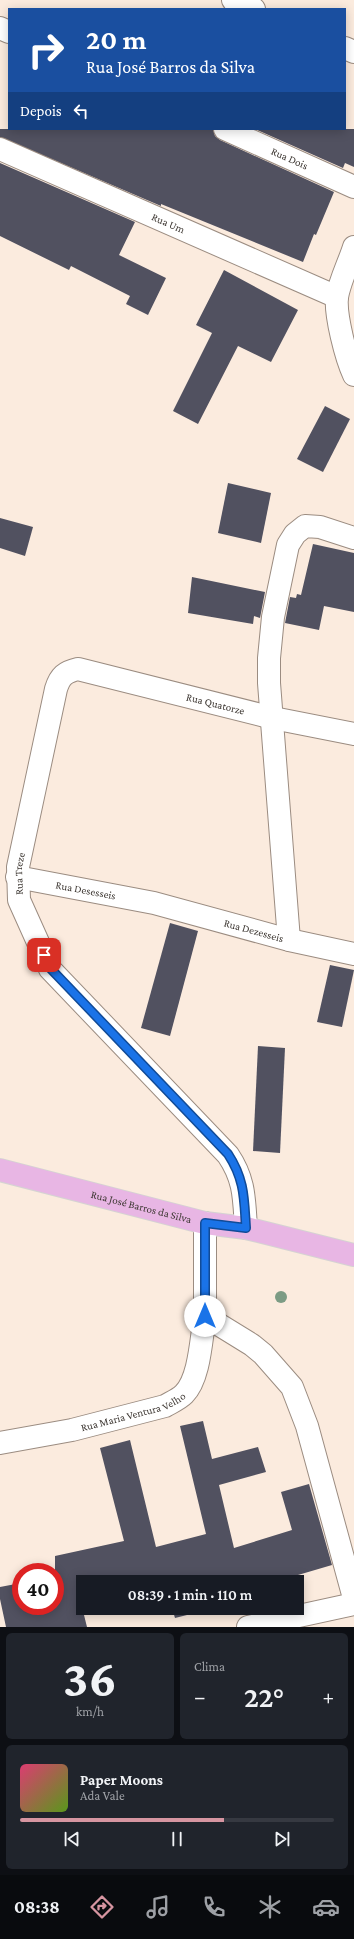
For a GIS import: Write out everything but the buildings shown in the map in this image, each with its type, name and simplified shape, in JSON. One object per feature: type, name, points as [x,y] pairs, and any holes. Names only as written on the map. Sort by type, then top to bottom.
[{"type":"main road","name":"Rua José Barros da Silva","points":[[0,1170],[205,1223],[246,1228],[354,1255]]},
{"type":"street","points":[[233,0],[252,8]]},
{"type":"street","name":"Rua Dois","points":[[227,130],[354,187]]},
{"type":"street","name":"Rua Um","points":[[0,149],[337,297]]},
{"type":"street","points":[[354,247],[337,297],[339,322],[354,375]]},
{"type":"street","points":[[289,940],[273,718],[269,683],[273,618],[288,545],[295,534],[305,526],[313,526],[354,538]]},
{"type":"street","name":"Rua Quatorze","points":[[78,669],[273,718],[354,734]]},
{"type":"street","name":"Rua Treze","points":[[78,669],[64,674],[59,678],[20,859],[18,876],[19,900],[50,968],[228,1154],[237,1168],[244,1186],[246,1228]]},
{"type":"street","name":"Rua Desesseis","points":[[18,876],[154,903]]},
{"type":"street","name":"Rua Dezesseis","points":[[154,903],[289,940],[354,954]]},
{"type":"street","name":"Rua Maria Ventura Velho","points":[[0,1443],[72,1430],[165,1406],[184,1393],[194,1380],[205,1316],[205,1223]]},
{"type":"street","points":[[205,1316],[252,1345],[263,1354],[292,1387],[307,1426],[354,1598]]},
{"type":"street","points":[[248,1627],[354,1604]]},
{"type":"route","points":[[44,955],[50,968],[228,1154],[237,1168],[244,1186],[246,1228],[205,1223],[205,1316]]}]
